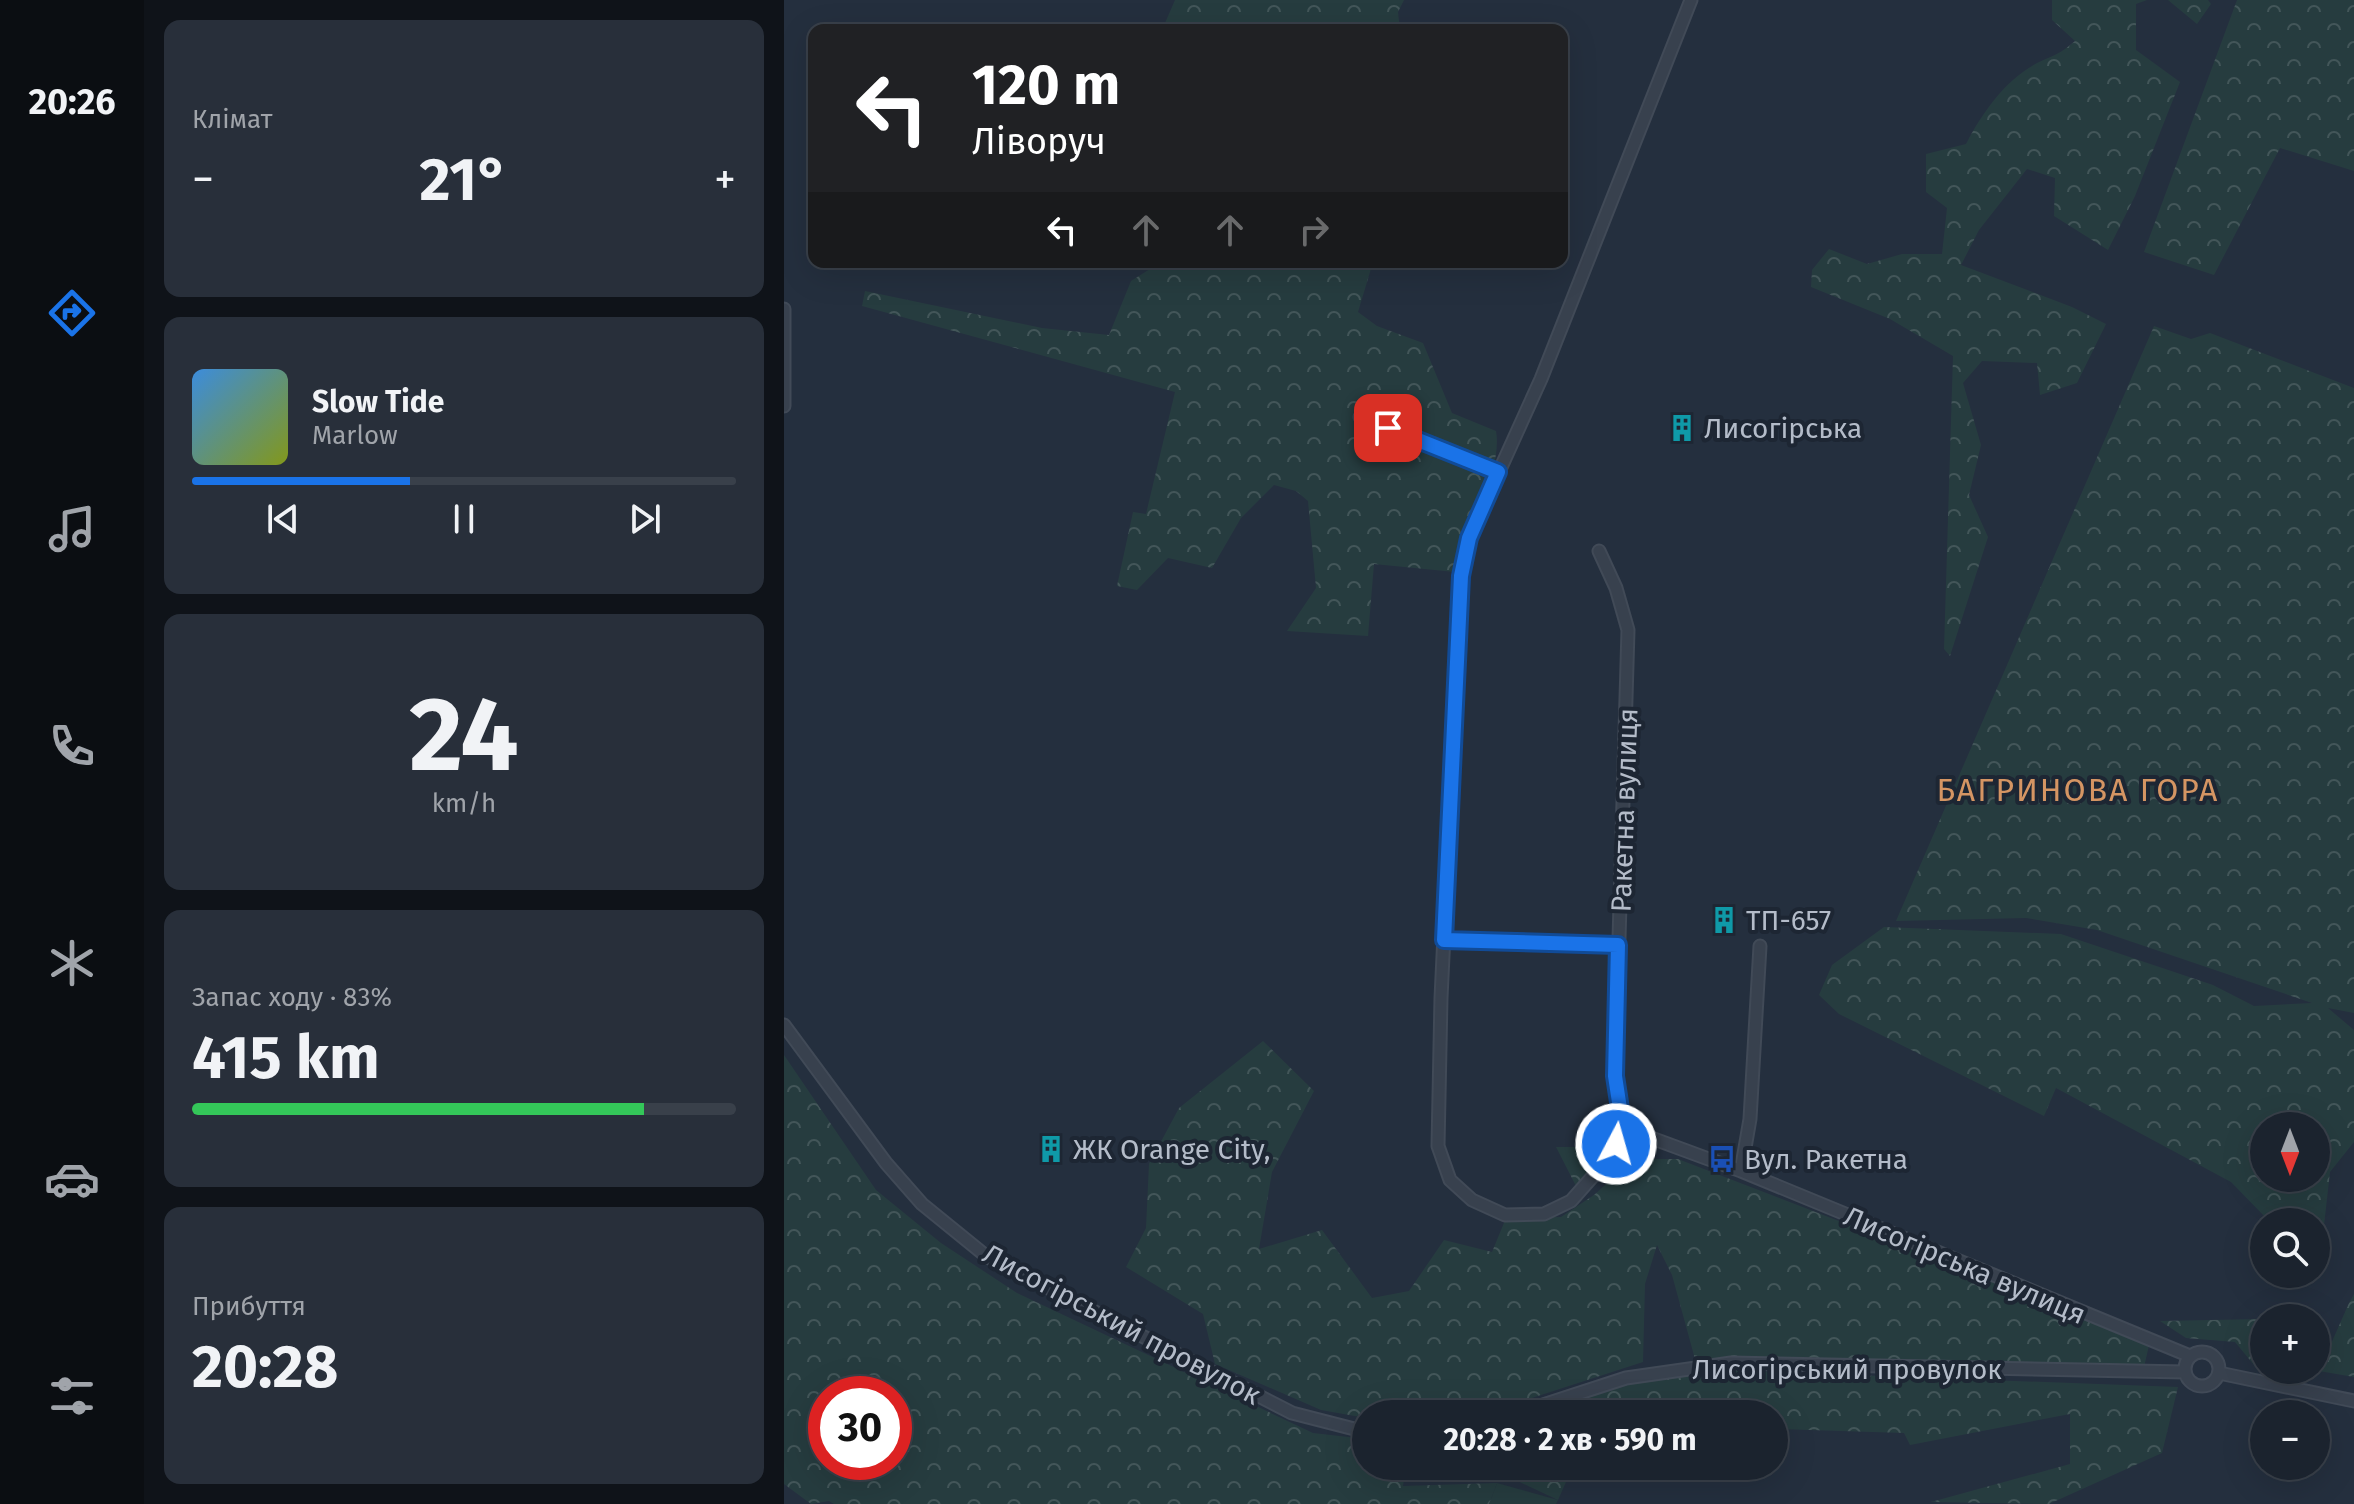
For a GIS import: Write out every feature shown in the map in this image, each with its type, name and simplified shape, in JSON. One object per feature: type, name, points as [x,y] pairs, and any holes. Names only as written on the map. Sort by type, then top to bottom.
[{"type":"street","points":[[1618,1148],[1571,1201],[1544,1214],[1505,1215],[1487,1209],[1450,1180],[1438,1146],[1436,1123],[1461,576],[1469,538],[1541,379],[1691,0]]},
{"type":"street","points":[[784,309],[784,406]]},
{"type":"street","points":[[1360,417],[1498,472]]},
{"type":"street","name":"Ракетна вулиця","points":[[1599,551],[1616,588],[1628,630],[1615,1076],[1622,1122]]},
{"type":"street","points":[[1444,940],[1618,945]]},
{"type":"street","points":[[1741,1171],[1750,1119],[1760,946]]},
{"type":"street","name":"Лисогірський провулок","points":[[784,1025],[886,1163],[922,1204],[986,1256],[1292,1413],[1352,1428]]},
{"type":"street","points":[[1622,1122],[1641,1124],[1646,1136],[1645,1144],[1635,1152],[1618,1148],[1614,1134],[1622,1122]]},
{"type":"street","name":"Лисогірська вулиця","points":[[1646,1136],[1741,1171],[2190,1356]]},
{"type":"street","points":[[2147,1371],[2160,1357],[2155,1344]]},
{"type":"street","points":[[2205,1352],[2213,1355],[2219,1373],[2211,1383],[2203,1386],[2195,1384],[2185,1372],[2190,1356],[2205,1352]]},
{"type":"street","name":"Лисогірський провулок","points":[[1558,1400],[1626,1378],[1731,1363],[2185,1372]]},
{"type":"street","points":[[2219,1373],[2354,1401]]},
{"type":"green space","points":[[1175,0],[1404,0],[1398,12],[1399,24],[1165,24]]},
{"type":"green space","points":[[2052,0],[2147,0],[2136,4],[2136,50],[2180,82],[2135,196],[2108,250],[2054,216],[2055,178],[2027,169],[1979,230],[1961,265],[2072,307],[2106,324],[2077,383],[2040,395],[2037,363],[1982,361],[1963,383],[1981,445],[1969,495],[1988,537],[1950,656],[1944,649],[1953,356],[1890,319],[1811,287],[1812,270],[1829,249],[1867,264],[1902,254],[1942,254],[1947,208],[1926,192],[1926,154],[1966,144],[1987,109],[2015,78],[2075,41],[2052,20]]},
{"type":"green space","points":[[2168,0],[2208,0],[2211,4],[2197,24]]},
{"type":"green space","points":[[2237,0],[2354,0],[2354,171],[2280,148],[2214,275],[2144,252]]},
{"type":"green space","points":[[1152,268],[1371,268],[1358,312],[1377,326],[1423,343],[1452,413],[1496,431],[1497,446],[1490,482],[1455,572],[1374,564],[1368,636],[1287,631],[1316,588],[1308,501],[1296,491],[1274,485],[1241,518],[1212,568],[1168,558],[1137,590],[1117,586],[1133,512],[1146,514],[1175,392],[862,306],[865,291],[1042,328],[1109,335],[1131,281]]},
{"type":"green space","points":[[2154,326],[2191,339],[2210,333],[2354,388],[2354,1013],[2328,1008],[2354,1030],[2354,1142],[2330,1172],[2330,1112],[2250,1112],[2250,1192],[2328,1192],[2326,1208],[2256,1208],[2231,1182],[2056,1088],[2044,1116],[1839,1014],[1819,995],[1832,965],[1884,927],[2061,934],[2213,985],[2254,1006],[2312,1003],[2097,930],[2026,918],[1896,921]]},
{"type":"green space","points":[[1263,1041],[1314,1091],[1272,1172],[1259,1249],[1322,1230],[1372,1298],[1409,1291],[1444,1240],[1492,1252],[1506,1218],[1561,1217],[1594,1195],[1634,1159],[1678,1159],[2150,1341],[2144,1367],[1695,1359],[1672,1275],[1657,1245],[1645,1284],[1643,1362],[1526,1400],[1352,1400],[1352,1416],[1321,1410],[1215,1364],[1203,1314],[1126,1267],[1146,1228],[1149,1164],[1179,1108]]},
{"type":"green space","points":[[784,1055],[876,1190],[941,1243],[1017,1293],[1313,1433],[1352,1437],[1352,1480],[1404,1480],[1403,1486],[1497,1483],[1489,1504],[834,1504],[829,1501],[811,1504],[784,1484]]},
{"type":"green space","points":[[1556,1147],[1586,1147],[1597,1166],[1576,1186]]},
{"type":"green space","points":[[2354,1294],[2354,1377],[2330,1373],[2330,1346]]},
{"type":"green space","points":[[2250,1319],[2250,1360],[2235,1342],[2186,1338],[2160,1321]]},
{"type":"green space","points":[[1718,1370],[2178,1387],[2162,1453],[2049,1504],[1931,1502],[2070,1464],[2070,1414],[1910,1445],[1904,1433],[1788,1429],[1788,1400],[1577,1400],[1628,1384]]},
{"type":"green space","points":[[1516,1480],[1567,1480],[1558,1500]]},
{"type":"green space","points":[[1497,1483],[1558,1500],[1556,1504],[1489,1504]]},
{"type":"place","name":"Лисогірська","points":[[1682,428]]},
{"type":"place","name":"ТП-657","points":[[1724,920]]},
{"type":"place","name":"ЖК Orange City,","points":[[1051,1149]]},
{"type":"place","name":"Вул. Ракетна","points":[[1722,1159]]},
{"type":"district","name":"БАГРИНОВА ГОРА","points":[[2078,790]]},
{"type":"route","points":[[1388,428],[1498,472],[1469,538],[1461,576],[1444,940],[1618,945],[1615,1076],[1622,1122],[1614,1134],[1616,1144]]}]
